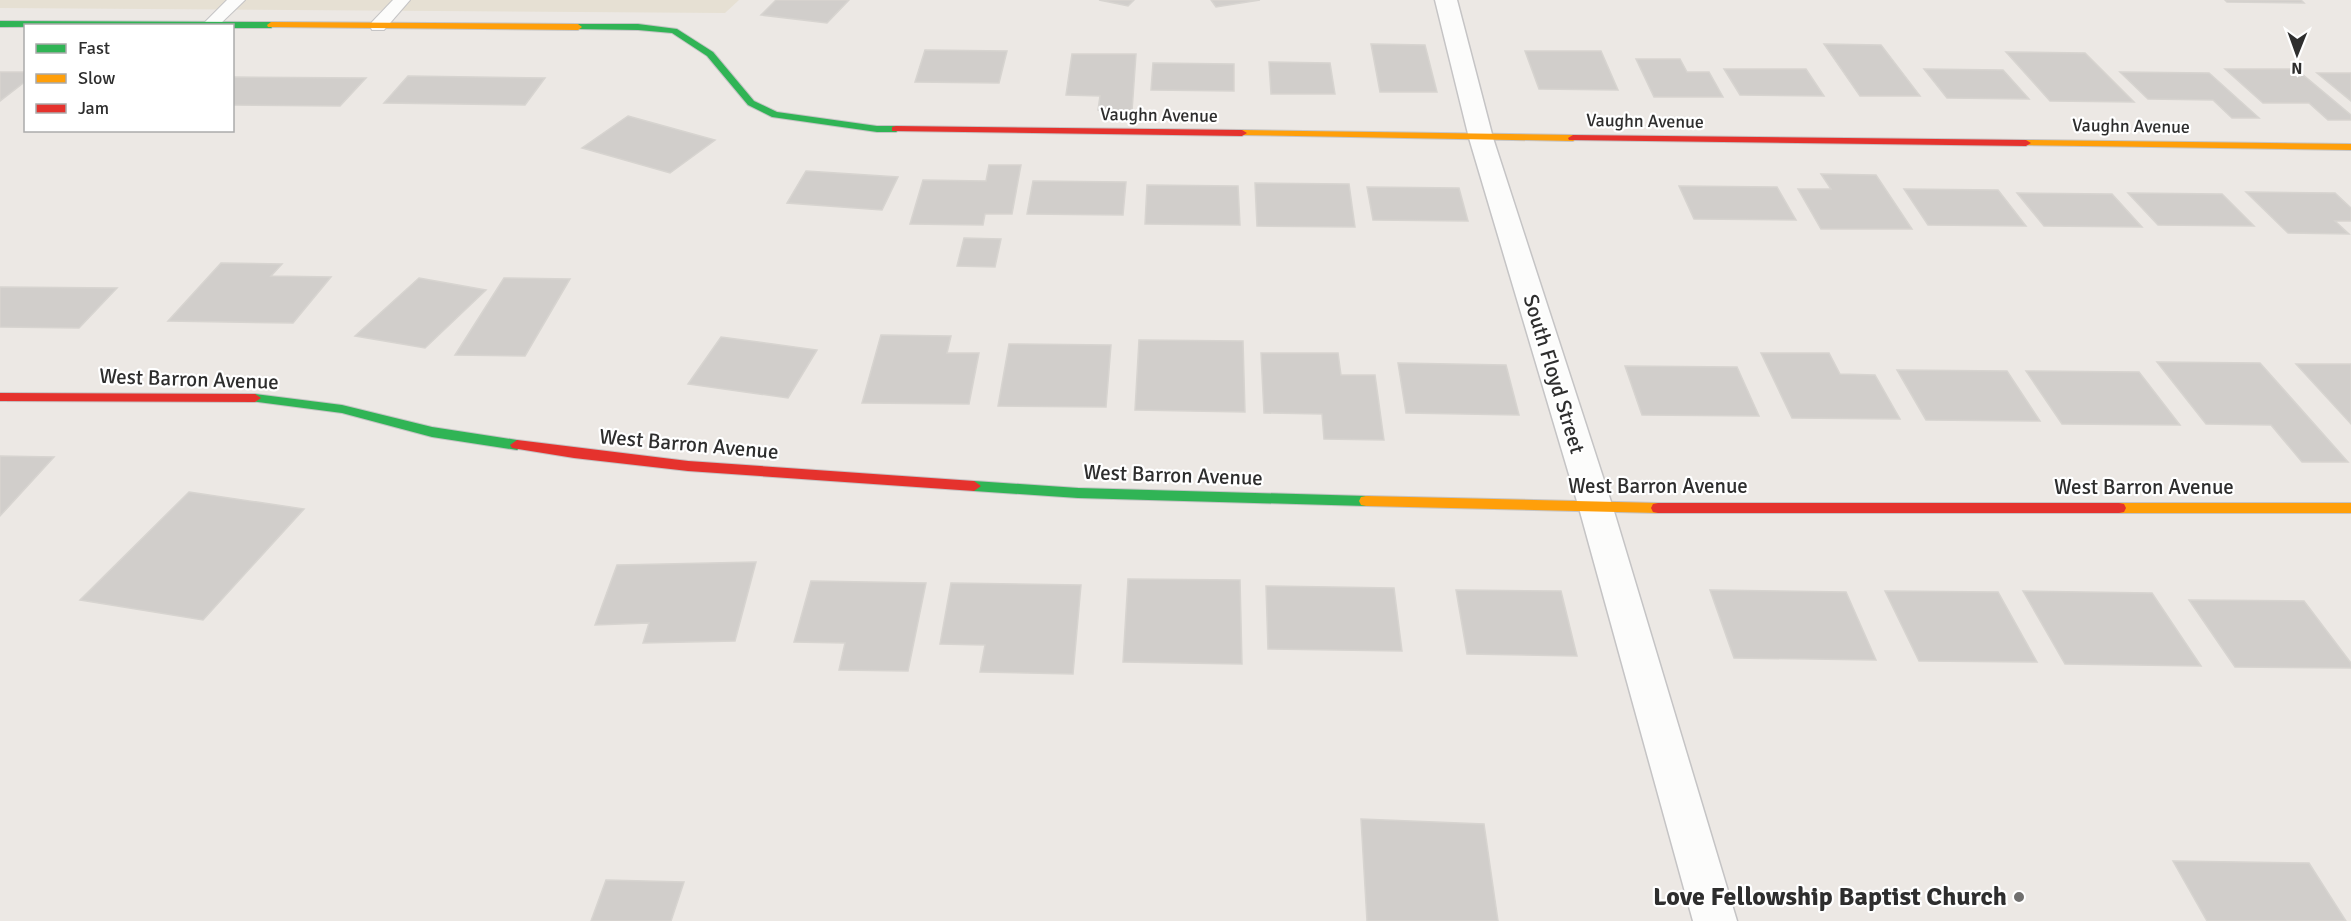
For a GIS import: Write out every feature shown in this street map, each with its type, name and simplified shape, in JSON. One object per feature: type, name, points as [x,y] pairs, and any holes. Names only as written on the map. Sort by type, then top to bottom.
[{"type":"street","name":"South Floyd Street","points":[[1446,0],[1481,138],[1596,508],[1715,921]]},
{"type":"street","name":"Vaughn Avenue","points":[[0,24],[24,24]]},
{"type":"street","name":"Vaughn Avenue","points":[[234,25],[638,27],[674,31],[710,54],[751,103],[775,115],[877,129],[2351,147]]},
{"type":"street","name":"West Barron Avenue","points":[[0,397],[243,398],[342,409],[432,432],[577,455],[769,473],[1078,493],[1596,508],[2351,508]]},
{"type":"lane","points":[[210,24],[237,0]]},
{"type":"lane","points":[[378,26],[402,0]]},
{"type":"shaded area","points":[[0,0],[739,0],[725,13],[0,8]]},
{"type":"building","points":[[776,0],[849,0],[827,23],[761,15]]},
{"type":"building","points":[[1099,0],[1134,0],[1128,6]]},
{"type":"building","points":[[1211,0],[1260,0],[1216,7]]},
{"type":"building","points":[[2225,0],[2301,0],[2304,3],[2227,2]]},
{"type":"building","points":[[1371,44],[1425,45],[1437,92],[1380,92]]},
{"type":"building","points":[[1824,44],[1881,45],[1920,96],[1860,96]]},
{"type":"building","points":[[925,50],[1007,51],[999,83],[915,82]]},
{"type":"building","points":[[1525,51],[1601,51],[1618,90],[1539,89]]},
{"type":"building","points":[[2006,52],[2085,53],[2134,102],[2050,101]]},
{"type":"building","points":[[1072,54],[1136,54],[1132,111],[1098,110],[1100,96],[1066,95]]},
{"type":"building","points":[[1636,59],[1680,59],[1687,72],[1709,72],[1723,97],[1654,97]]},
{"type":"building","points":[[1269,62],[1330,63],[1335,94],[1271,94]]},
{"type":"building","points":[[1153,63],[1234,64],[1234,91],[1151,90]]},
{"type":"building","points":[[1724,69],[1806,69],[1824,96],[1740,95]]},
{"type":"building","points":[[1924,69],[2003,70],[2029,99],[1947,98]]},
{"type":"building","points":[[2225,69],[2296,69],[2351,115],[2351,120],[2328,120],[2309,103],[2263,103]]},
{"type":"building","points":[[0,72],[24,72],[24,83],[0,101]]},
{"type":"building","points":[[2120,72],[2209,73],[2259,118],[2232,118],[2213,100],[2148,99]]},
{"type":"building","points":[[2317,73],[2351,73],[2351,101]]},
{"type":"building","points":[[408,76],[545,78],[525,105],[384,103]]},
{"type":"building","points":[[234,77],[366,78],[340,106],[234,105]]},
{"type":"building","points":[[628,116],[715,140],[670,173],[582,148]]},
{"type":"building","points":[[989,165],[1021,165],[1012,214],[985,214],[983,225],[910,224],[923,180],[986,181]]},
{"type":"building","points":[[806,171],[898,177],[882,210],[787,203]]},
{"type":"building","points":[[1821,174],[1876,175],[1912,229],[1821,229],[1798,189],[1831,189]]},
{"type":"building","points":[[1033,181],[1126,182],[1123,215],[1027,214]]},
{"type":"building","points":[[1255,183],[1349,184],[1355,227],[1257,226]]},
{"type":"building","points":[[1147,185],[1238,186],[1240,225],[1145,224]]},
{"type":"building","points":[[1679,186],[1777,187],[1796,220],[1694,219]]},
{"type":"building","points":[[1367,187],[1459,188],[1468,221],[1373,220]]},
{"type":"building","points":[[1904,189],[1998,190],[2026,226],[1928,225]]},
{"type":"building","points":[[2246,192],[2335,193],[2351,208],[2351,221],[2335,221],[2349,234],[2288,233]]},
{"type":"building","points":[[2017,193],[2112,194],[2142,227],[2044,226]]},
{"type":"building","points":[[2128,193],[2222,194],[2254,226],[2158,225]]},
{"type":"building","points":[[964,238],[1001,239],[995,267],[957,266]]},
{"type":"building","points":[[221,263],[282,264],[271,276],[331,277],[293,323],[168,321]]},
{"type":"building","points":[[419,278],[486,290],[425,348],[355,336]]},
{"type":"building","points":[[504,278],[570,279],[525,356],[455,355]]},
{"type":"building","points":[[0,287],[117,288],[79,328],[0,327]]},
{"type":"building","points":[[881,335],[951,336],[947,353],[979,353],[969,404],[862,403]]},
{"type":"building","points":[[721,337],[817,350],[788,398],[688,384]]},
{"type":"building","points":[[1139,340],[1243,341],[1245,412],[1135,410]]},
{"type":"building","points":[[1009,344],[1111,345],[1106,407],[998,406]]},
{"type":"building","points":[[1261,353],[1338,353],[1341,375],[1375,375],[1384,440],[1324,439],[1322,414],[1264,413]]},
{"type":"building","points":[[1761,353],[1829,353],[1840,374],[1875,375],[1900,419],[1792,418]]},
{"type":"building","points":[[2157,362],[2260,363],[2348,462],[2302,462],[2271,425],[2206,424]]},
{"type":"building","points":[[1398,363],[1506,365],[1519,415],[1406,413]]},
{"type":"building","points":[[2296,364],[2351,364],[2351,424]]},
{"type":"building","points":[[1625,366],[1737,367],[1759,416],[1642,415]]},
{"type":"building","points":[[1897,370],[2007,371],[2040,421],[1926,420]]},
{"type":"building","points":[[2026,371],[2139,372],[2180,425],[2062,424]]},
{"type":"building","points":[[0,456],[54,457],[0,516]]},
{"type":"building","points":[[189,492],[304,509],[203,620],[80,600]]},
{"type":"building","points":[[756,562],[735,641],[643,643],[649,623],[595,625],[617,565]]},
{"type":"building","points":[[1128,579],[1240,580],[1242,664],[1123,662]]},
{"type":"building","points":[[811,581],[926,583],[908,671],[839,670],[845,643],[794,642]]},
{"type":"building","points":[[951,583],[1081,585],[1073,674],[980,672],[985,645],[940,644]]},
{"type":"building","points":[[1266,586],[1394,588],[1402,651],[1268,649]]},
{"type":"building","points":[[1456,590],[1561,591],[1577,656],[1467,654]]},
{"type":"building","points":[[1710,590],[1846,592],[1876,660],[1734,658]]},
{"type":"building","points":[[1885,591],[1998,592],[2037,662],[1919,661]]},
{"type":"building","points":[[2023,591],[2152,593],[2201,666],[2065,664]]},
{"type":"building","points":[[2189,600],[2304,601],[2351,663],[2351,668],[2235,667]]},
{"type":"building","points":[[1361,819],[1484,824],[1498,921],[1367,921]]},
{"type":"building","points":[[2173,861],[2309,863],[2346,921],[2207,921]]},
{"type":"building","points":[[606,880],[684,882],[671,921],[591,921]]},
{"type":"traffic: fast","points":[[0,24],[24,24]]},
{"type":"traffic: fast","points":[[234,25],[271,25]]},
{"type":"traffic: fast","points":[[578,27],[638,27],[674,31],[710,54],[751,103],[775,115],[877,129],[896,129]]},
{"type":"traffic: fast","points":[[255,398],[342,409],[432,432],[517,445]]},
{"type":"traffic: fast","points":[[974,486],[1078,493],[1366,501]]},
{"type":"traffic: slow","points":[[271,25],[578,27]]},
{"type":"traffic: slow","points":[[1242,133],[1573,138]]},
{"type":"traffic: slow","points":[[2026,143],[2351,147]]},
{"type":"traffic: slow","points":[[1366,501],[1658,508]]},
{"type":"traffic: slow","points":[[2119,508],[2351,508]]},
{"type":"traffic: jam","points":[[896,129],[1242,133]]},
{"type":"traffic: jam","points":[[1573,138],[2026,143]]},
{"type":"traffic: jam","points":[[0,397],[255,398]]},
{"type":"traffic: jam","points":[[517,445],[688,466],[974,486]]},
{"type":"traffic: jam","points":[[1658,508],[2119,508]]},
{"type":"place","name":"Love Fellowship Baptist Church","points":[[2019,897]]}]
